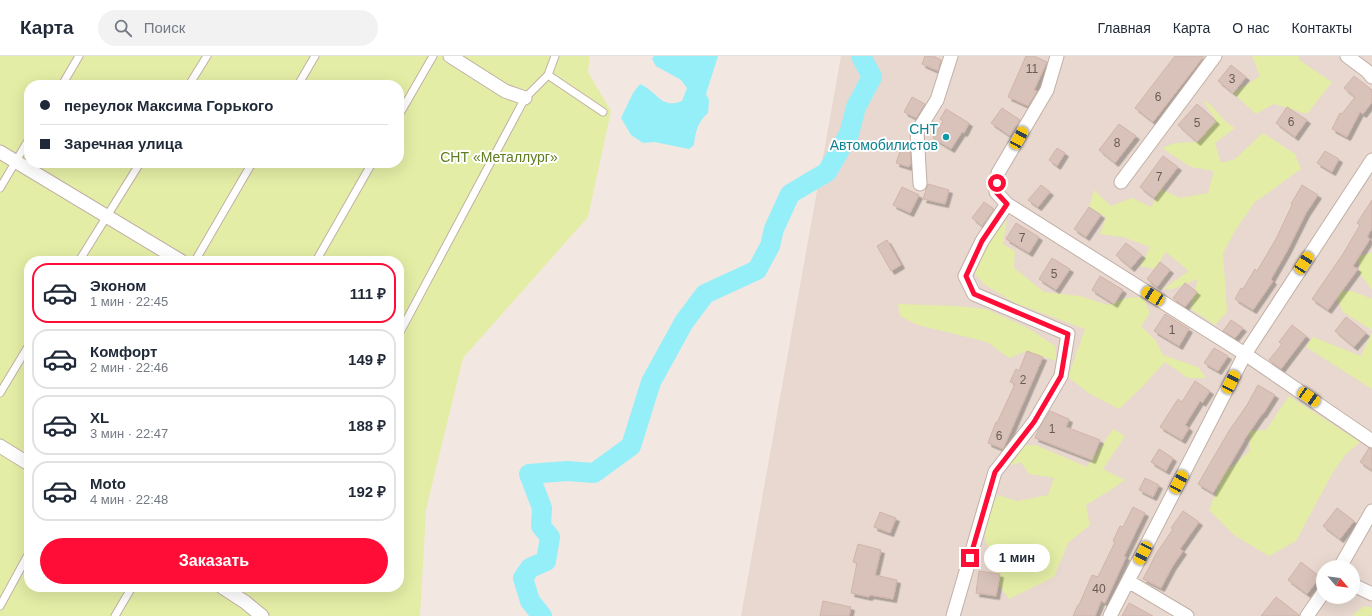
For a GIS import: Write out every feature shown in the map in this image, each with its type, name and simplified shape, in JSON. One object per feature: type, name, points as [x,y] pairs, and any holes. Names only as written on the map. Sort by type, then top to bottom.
[{"type":"street","points":[[450,56],[505,91],[525,98]]},
{"type":"street","points":[[920,184],[917,132],[937,100],[951,56]]},
{"type":"street","points":[[1057,56],[1047,90],[998,173],[996,192],[1007,204],[1245,354],[1372,441]]},
{"type":"street","points":[[1121,182],[1215,56]]},
{"type":"street","points":[[1347,56],[1367,71],[1372,77]]},
{"type":"street","points":[[0,152],[24,167]]},
{"type":"street","points":[[1110,616],[1245,354],[1372,160]]},
{"type":"street","points":[[26,168],[172,256]]},
{"type":"street","points":[[953,616],[995,472],[1034,422],[1061,376],[1068,334],[974,294],[966,276],[982,241],[1007,204]]},
{"type":"street","points":[[0,446],[24,461]]},
{"type":"street","points":[[1344,560],[1372,511]]},
{"type":"street","points":[[1128,581],[1187,616]]},
{"type":"street","points":[[1360,588],[1372,594]]},
{"type":"street","points":[[230,592],[262,616]]},
{"type":"street","points":[[1307,616],[1316,603]]},
{"type":"lane","points":[[65,80],[79,56]]},
{"type":"lane","points":[[192,80],[207,56]]},
{"type":"lane","points":[[301,80],[315,56]]},
{"type":"lane","points":[[404,106],[433,56]]},
{"type":"lane","points":[[404,325],[525,98],[548,75],[555,56]]},
{"type":"lane","points":[[548,75],[603,112]]},
{"type":"lane","points":[[0,188],[24,147]]},
{"type":"lane","points":[[83,256],[137,168]]},
{"type":"lane","points":[[197,256],[249,168]]},
{"type":"lane","points":[[319,256],[369,168]]},
{"type":"lane","points":[[0,393],[24,353]]},
{"type":"lane","points":[[0,606],[24,562]]},
{"type":"lane","points":[[116,616],[129,592]]},
{"type":"shaded area","points":[[841,56],[1372,56],[1372,616],[741,616]]},
{"type":"green space","name":"СНТ «Металлург»","points":[[0,56],[590,56],[588,72],[611,111],[588,217],[463,358],[426,509],[420,616],[0,616]]},
{"type":"green space","points":[[1252,56],[1299,56],[1299,60],[1332,82],[1307,114],[1274,104],[1256,114],[1233,93],[1260,76]]},
{"type":"green space","points":[[1203,100],[1211,105],[1225,121],[1235,128],[1215,143],[1221,163],[1235,159],[1263,133],[1295,154],[1301,169],[1254,203],[1235,231],[1223,253],[1227,312],[1215,325],[1190,308],[1198,279],[1173,289],[1163,289],[1189,271],[1166,252],[1155,269],[1140,266],[1150,247],[1123,237],[1100,234],[1106,217],[1089,207],[1094,190],[1111,206],[1132,198],[1151,207],[1161,189],[1180,198],[1208,193],[1214,171],[1191,167],[1162,148],[1175,143],[1197,142],[1216,121]]},
{"type":"green space","points":[[1007,220],[1003,244],[1015,251],[1014,268],[1044,292],[1080,296],[1108,305],[1126,298],[1143,297],[1150,313],[1141,326],[1156,341],[1163,355],[1198,367],[1206,378],[1188,378],[1165,362],[1119,409],[1090,394],[1068,377],[1085,329],[1013,302],[984,284],[974,273],[987,244]]},
{"type":"green space","points":[[1372,252],[1372,290],[1360,274],[1358,257]]},
{"type":"green space","points":[[1334,291],[1352,291],[1372,299],[1372,330],[1343,312]]},
{"type":"green space","points":[[898,304],[957,306],[986,309],[1028,328],[1055,346],[1057,361],[1027,351],[1009,358],[987,342],[918,325],[900,316]]},
{"type":"green space","points":[[1372,332],[1372,389],[1306,347],[1313,337],[1361,356]]},
{"type":"green space","points":[[1289,396],[1360,442],[1346,454],[1333,472],[1296,541],[1269,556],[1234,535],[1209,510],[1224,473],[1250,451],[1250,431],[1266,430]]},
{"type":"green space","points":[[1113,429],[1125,436],[1103,469],[1125,480],[1086,505],[1090,525],[1068,543],[1054,577],[1009,599],[998,584],[994,558],[985,540],[986,517],[998,495],[1017,501],[1048,495],[1054,478],[1029,474],[1021,462],[1008,466],[1015,446],[1036,445],[1087,467]]},
{"type":"green space","points":[[1364,606],[1372,608],[1372,615],[1352,616]]},
{"type":"water","points":[[654,56],[718,56],[706,94],[709,100],[708,113],[699,123],[694,145],[689,149],[654,142],[643,143],[631,135],[621,118],[633,93],[640,84],[664,101],[675,103],[682,101],[687,88],[681,80],[656,66],[652,59]]},
{"type":"building","points":[[925,56],[933,56],[941,60],[938,71],[922,64]]},
{"type":"building","points":[[1026,56],[1034,56],[1047,62],[1034,90],[1037,91],[1028,106],[1008,97]]},
{"type":"building","points":[[1175,56],[1204,56],[1153,122],[1135,108]]},
{"type":"building","points":[[1231,65],[1246,77],[1233,93],[1218,81]]},
{"type":"building","points":[[1354,76],[1372,90],[1372,102],[1363,114],[1360,112],[1347,137],[1332,129],[1340,113],[1342,114],[1355,97],[1344,88]]},
{"type":"building","points":[[912,97],[925,104],[916,118],[904,112]]},
{"type":"building","points":[[1197,104],[1216,121],[1197,142],[1178,125]]},
{"type":"building","points":[[1287,107],[1307,120],[1295,137],[1276,123]]},
{"type":"building","points":[[1002,108],[1020,120],[1010,136],[991,123]]},
{"type":"building","points":[[946,109],[969,123],[964,133],[962,132],[951,149],[933,138],[943,121],[940,119]]},
{"type":"building","points":[[1119,124],[1136,136],[1115,163],[1099,150]]},
{"type":"building","points":[[902,146],[910,149],[911,163],[909,167],[896,163]]},
{"type":"building","points":[[1057,148],[1065,153],[1057,166],[1049,160]]},
{"type":"building","points":[[1325,151],[1339,159],[1332,172],[1317,163]]},
{"type":"building","points":[[1163,156],[1178,167],[1154,198],[1140,187]]},
{"type":"building","points":[[928,184],[949,190],[945,204],[923,199]]},
{"type":"building","points":[[1041,185],[1050,192],[1038,207],[1028,200]]},
{"type":"building","points":[[1302,185],[1318,195],[1306,213],[1271,279],[1273,281],[1253,310],[1235,299],[1255,269],[1257,271],[1276,239],[1292,205],[1291,204]]},
{"type":"building","points":[[902,187],[919,195],[910,213],[893,205]]},
{"type":"building","points":[[1372,200],[1372,228],[1367,237],[1370,239],[1353,266],[1358,269],[1328,310],[1312,299],[1343,254],[1360,225],[1357,223]]},
{"type":"building","points":[[984,202],[994,209],[982,226],[972,218]]},
{"type":"building","points":[[1089,207],[1101,215],[1086,237],[1074,229]]},
{"type":"building","points":[[1016,223],[1039,237],[1029,253],[1006,239]]},
{"type":"building","points":[[887,240],[901,265],[891,271],[877,246]]},
{"type":"building","points":[[1126,243],[1142,255],[1131,268],[1116,255]]},
{"type":"building","points":[[1052,258],[1070,269],[1056,290],[1039,279]]},
{"type":"building","points":[[1160,262],[1170,270],[1157,287],[1147,279]]},
{"type":"building","points":[[1100,276],[1123,290],[1114,304],[1092,290]]},
{"type":"building","points":[[1185,283],[1197,292],[1185,307],[1173,298]]},
{"type":"building","points":[[1165,314],[1189,329],[1179,346],[1154,331]]},
{"type":"building","points":[[1346,317],[1366,333],[1354,347],[1335,331]]},
{"type":"building","points":[[1231,320],[1243,328],[1235,338],[1223,331]]},
{"type":"building","points":[[1292,325],[1306,336],[1281,369],[1269,360],[1282,344],[1279,342]]},
{"type":"building","points":[[1214,348],[1228,356],[1218,371],[1204,363]]},
{"type":"building","points":[[1027,351],[1043,357],[1003,449],[988,443],[996,422],[997,423],[1015,384],[1010,382],[1016,369],[1019,371]]},
{"type":"building","points":[[1195,381],[1210,391],[1202,403],[1200,401],[1185,425],[1189,428],[1182,440],[1160,427],[1178,399],[1182,402]]},
{"type":"building","points":[[1258,385],[1275,395],[1244,440],[1213,493],[1198,484]]},
{"type":"building","points":[[1050,411],[1069,419],[1066,427],[1100,440],[1092,460],[1035,438],[1039,428]]},
{"type":"building","points":[[1369,448],[1372,449],[1372,470],[1360,462]]},
{"type":"building","points":[[1159,449],[1173,458],[1166,471],[1151,462]]},
{"type":"building","points":[[1145,478],[1159,485],[1153,497],[1139,490]]},
{"type":"building","points":[[1133,507],[1145,513],[1124,556],[1126,557],[1105,603],[1101,601],[1095,616],[1073,616],[1092,575],[1098,577],[1115,542],[1113,541],[1120,526],[1123,527]]},
{"type":"building","points":[[1337,508],[1354,521],[1340,539],[1323,526]]},
{"type":"building","points":[[1183,511],[1199,522],[1180,549],[1183,551],[1172,567],[1161,588],[1143,579],[1156,554],[1173,529],[1171,528]]},
{"type":"building","points":[[880,512],[896,518],[890,533],[874,527]]},
{"type":"building","points":[[858,544],[881,550],[875,575],[897,580],[893,599],[870,595],[869,597],[851,593],[857,563],[853,562]]},
{"type":"building","points":[[1301,562],[1316,574],[1316,582],[1307,594],[1288,580]]},
{"type":"building","points":[[979,571],[1000,574],[996,596],[976,593]]},
{"type":"building","points":[[1276,597],[1299,615],[1299,616],[1261,616]]},
{"type":"building","points":[[823,601],[851,607],[849,616],[820,616]]},
{"type":"building","points":[[1129,603],[1153,616],[1122,616]]},
{"type":"waterway","points":[[542,616],[530,601],[523,578],[530,568],[546,561],[550,537],[541,526],[542,508],[529,474],[567,471],[594,473],[631,446],[651,382],[684,322],[705,294],[757,270],[770,246],[774,229],[790,194],[827,172],[849,134],[856,107],[872,77],[861,56]]},
{"type":"place","name":"СНТ Автомобилистов","points":[[946,137]]},
{"type":"route","points":[[970,558],[995,472],[1034,422],[1061,376],[1068,334],[974,294],[966,276],[982,241],[1007,204],[996,192],[997,183]]}]
